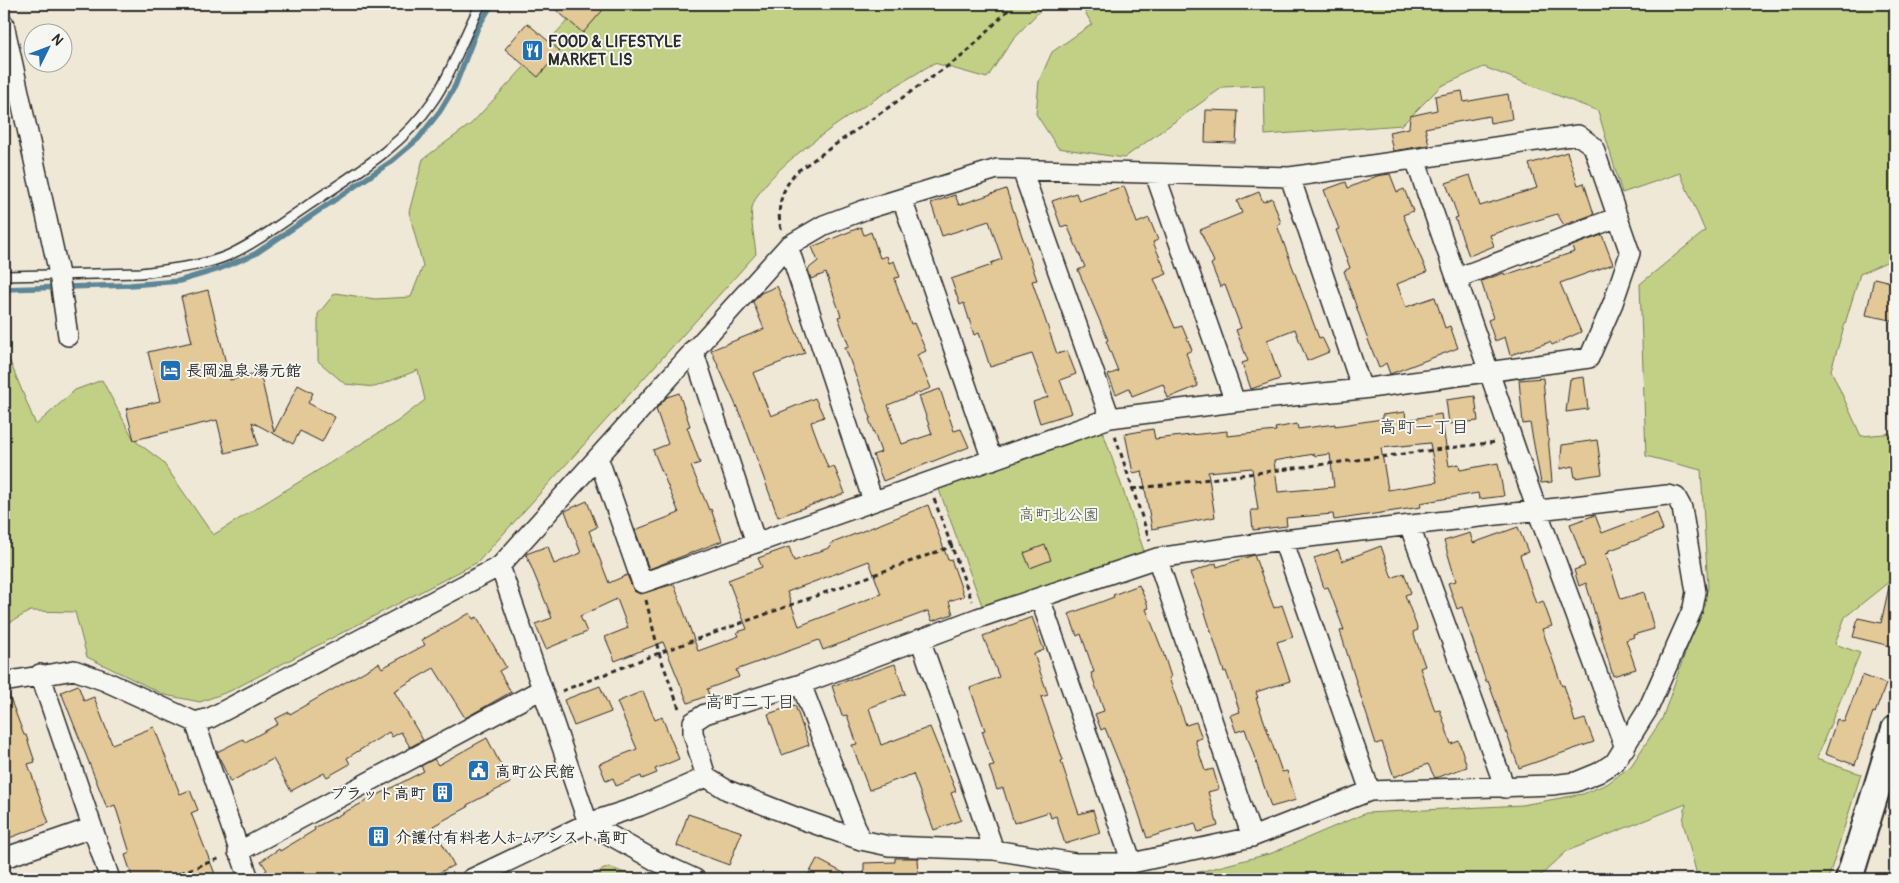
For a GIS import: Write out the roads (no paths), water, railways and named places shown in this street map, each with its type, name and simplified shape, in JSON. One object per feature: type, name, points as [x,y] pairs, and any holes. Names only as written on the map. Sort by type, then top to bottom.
[{"type":"main road","points":[[1849,879],[1895,729]]},
{"type":"street","points":[[4,24],[59,274],[68,336]]},
{"type":"street","points":[[4,682],[40,674],[74,670],[105,681],[194,722],[210,718],[500,566],[693,350],[788,246],[824,225],[998,169],[1290,177],[1578,135],[1593,146],[1630,253],[1616,294],[1589,358],[1362,389],[1235,402],[1110,418],[642,583],[598,457]]},
{"type":"street","points":[[1416,159],[1537,510],[1624,748]]},
{"type":"street","points":[[1022,170],[1110,418]]},
{"type":"street","points":[[1155,174],[1235,402]]},
{"type":"street","points":[[1290,177],[1362,389]]},
{"type":"street","points":[[902,199],[992,460]]},
{"type":"street","points":[[1457,278],[1618,217]]},
{"type":"street","points":[[788,246],[873,502]]},
{"type":"street","points":[[693,350],[756,543]]},
{"type":"street","points":[[1667,495],[1676,497],[1682,508],[1696,592],[1693,608],[1648,709],[1615,762],[1598,773],[1576,782],[1505,788],[1370,791],[1252,837],[1132,863],[1075,864],[994,850],[889,846],[861,840],[727,790],[706,777],[693,733],[693,722],[705,714],[801,684],[978,618],[1157,558],[1283,540],[1410,527],[1667,495]]},
{"type":"street","points":[[1410,527],[1505,788]]},
{"type":"street","points":[[1283,540],[1370,791]]},
{"type":"street","points":[[1157,558],[1252,837]]},
{"type":"street","points":[[500,566],[588,824],[656,861],[695,879]]},
{"type":"street","points":[[1040,598],[1132,863]]},
{"type":"street","points":[[920,640],[994,850]]},
{"type":"street","points":[[40,674],[91,828],[110,879]]},
{"type":"street","points":[[801,684],[861,840]]},
{"type":"street","points":[[238,852],[542,689]]},
{"type":"street","points":[[194,722],[249,879]]},
{"type":"street","points":[[471,879],[588,824],[640,806],[706,777]]},
{"type":"street","points":[[4,858],[91,828]]},
{"type":"lane","points":[[4,276],[140,273],[198,264],[229,255],[258,239],[383,154],[410,128],[432,104],[449,75],[465,34],[481,4]]},
{"type":"waterway","points":[[4,289],[130,285],[179,281],[219,269],[255,254],[392,161],[418,139],[440,111],[455,86],[478,27],[492,4]]},
{"type":"place","name":"FOOD & LIFESTYLE MARKET LIS","points":[[532,50]]},
{"type":"place","name":"長岡温泉 湯元館","points":[[170,370]]},
{"type":"place","name":"高町公民館","points":[[479,771]]},
{"type":"place","name":"プラット高町","points":[[442,793]]},
{"type":"place","name":"介護付有料老人ﾎｰﾑアシスト高町","points":[[379,837]]},
{"type":"district","name":"高町一丁目","points":[[1424,427]]},
{"type":"district","name":"高町二丁目","points":[[750,702]]},
{"type":"park label","name":"高町北公園","points":[[1059,514]]}]
